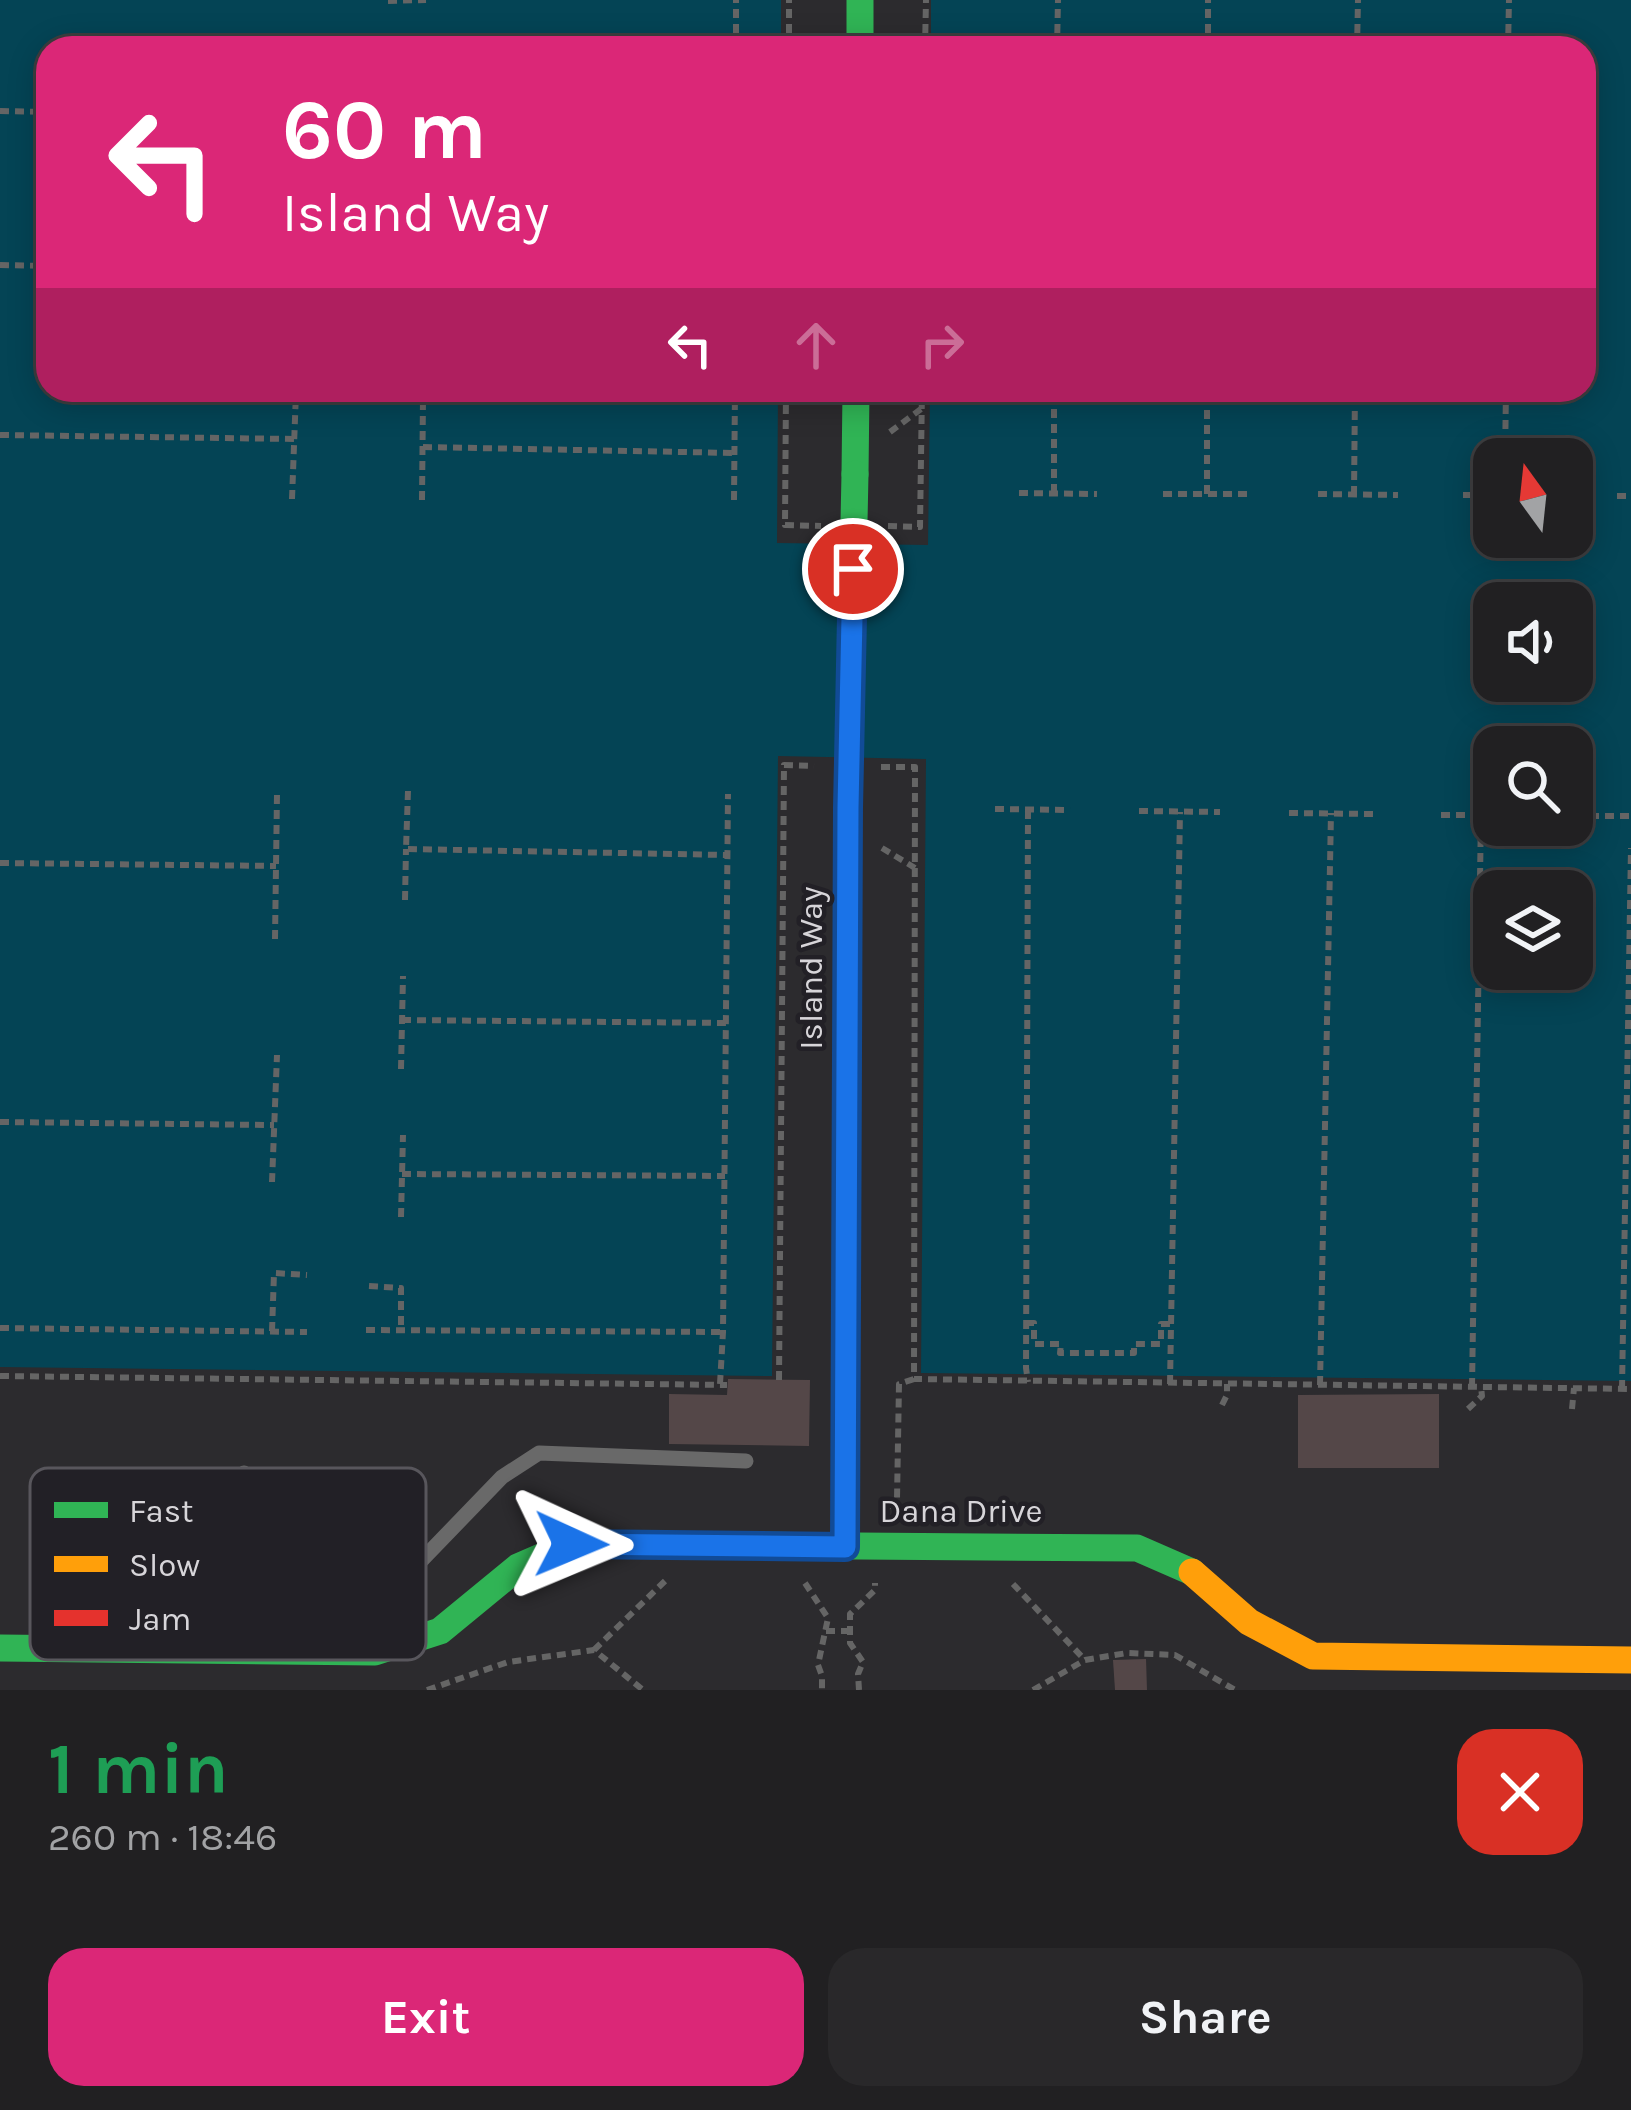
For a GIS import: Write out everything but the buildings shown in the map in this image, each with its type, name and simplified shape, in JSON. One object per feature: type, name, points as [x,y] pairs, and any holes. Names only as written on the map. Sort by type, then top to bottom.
[{"type":"street","points":[[860,0],[860,36]]},
{"type":"street","name":"Island Way","points":[[845,1547],[848,808],[856,402]]},
{"type":"street","name":"Dana Drive","points":[[426,1635],[440,1630],[518,1567],[571,1544],[1137,1548],[1191,1571],[1249,1622],[1313,1656],[1631,1660]]},
{"type":"street","name":"Dana Drive","points":[[0,1648],[30,1648]]},
{"type":"lane","points":[[426,1555],[502,1477],[538,1453],[746,1461]]},
{"type":"path","points":[[388,1],[426,0]]},
{"type":"path","points":[[736,0],[736,36]]},
{"type":"path","points":[[789,0],[789,36]]},
{"type":"path","points":[[925,36],[926,0]]},
{"type":"path","points":[[1057,36],[1058,0]]},
{"type":"path","points":[[1208,0],[1208,36]]},
{"type":"path","points":[[1357,36],[1358,0]]},
{"type":"path","points":[[1508,36],[1509,0]]},
{"type":"path","points":[[0,111],[36,112]]},
{"type":"path","points":[[0,265],[36,266]]},
{"type":"path","points":[[292,499],[296,402]]},
{"type":"path","points":[[422,500],[423,402]]},
{"type":"path","points":[[734,500],[735,402]]},
{"type":"path","points":[[1054,402],[1054,493]]},
{"type":"path","points":[[1207,402],[1207,494]]},
{"type":"path","points":[[1354,495],[1355,402]]},
{"type":"path","points":[[1505,438],[1506,402]]},
{"type":"path","points":[[878,440],[921,409]]},
{"type":"path","points":[[0,435],[295,439]]},
{"type":"path","points":[[423,448],[735,452]]},
{"type":"path","points":[[1018,493],[1097,494]]},
{"type":"path","points":[[1162,494],[1248,494]]},
{"type":"path","points":[[1318,494],[1398,495]]},
{"type":"path","points":[[1463,495],[1473,495]]},
{"type":"path","points":[[1617,496],[1631,496]]},
{"type":"path","points":[[779,1379],[784,765],[828,766]]},
{"type":"path","points":[[871,766],[915,767],[914,1379]]},
{"type":"path","points":[[405,900],[408,790]]},
{"type":"path","points":[[275,940],[277,794]]},
{"type":"path","points":[[0,1376],[724,1384],[728,794]]},
{"type":"path","points":[[995,809],[1070,810]]},
{"type":"path","points":[[1028,810],[1028,1382]]},
{"type":"path","points":[[1139,811],[1220,812]]},
{"type":"path","points":[[1170,1384],[1180,812]]},
{"type":"path","points":[[1289,813],[1373,814]]},
{"type":"path","points":[[1320,1385],[1331,813]]},
{"type":"path","points":[[1441,815],[1473,815]]},
{"type":"path","points":[[1593,816],[1631,817]]},
{"type":"path","points":[[875,844],[915,868]]},
{"type":"path","points":[[1472,1387],[1481,846]]},
{"type":"path","points":[[887,1508],[896,1499],[899,1384],[914,1379],[1627,1389],[1631,848]]},
{"type":"path","points":[[406,849],[728,855]]},
{"type":"path","points":[[0,863],[275,866]]},
{"type":"path","points":[[401,1069],[404,976]]},
{"type":"path","points":[[402,1020],[726,1023]]},
{"type":"path","points":[[272,1182],[277,1055]]},
{"type":"path","points":[[0,1122],[274,1125]]},
{"type":"path","points":[[401,1216],[403,1135]]},
{"type":"path","points":[[402,1174],[724,1176]]},
{"type":"path","points":[[272,1331],[274,1273],[307,1275]]},
{"type":"path","points":[[369,1286],[401,1288],[401,1329]]},
{"type":"path","points":[[1026,1323],[1034,1323],[1034,1344],[1061,1344],[1060,1353],[1134,1353],[1134,1344],[1161,1344],[1161,1324],[1170,1324]]},
{"type":"path","points":[[0,1328],[307,1331]]},
{"type":"path","points":[[366,1330],[723,1332]]},
{"type":"path","points":[[1222,1405],[1227,1384]]},
{"type":"path","points":[[1468,1409],[1482,1396],[1481,1387]]},
{"type":"path","points":[[1572,1409],[1574,1388]]},
{"type":"path","points":[[804,1572],[806,1588],[828,1618],[818,1665],[822,1690]]},
{"type":"path","points":[[859,1690],[863,1663],[850,1643],[850,1614],[875,1590],[875,1572]]},
{"type":"path","points":[[427,1690],[508,1662],[594,1650],[672,1574]]},
{"type":"path","points":[[1003,1574],[1085,1660]]},
{"type":"path","points":[[826,1631],[850,1631]]},
{"type":"path","points":[[594,1650],[644,1690]]},
{"type":"path","points":[[1033,1690],[1085,1660],[1127,1653],[1175,1655],[1235,1690]]},
{"type":"water","points":[[0,0],[781,0],[781,36],[36,36],[36,402],[778,402],[777,543],[928,545],[930,402],[1596,402],[1596,36],[931,36],[931,0],[1631,0],[1631,1381],[921,1373],[926,759],[778,756],[772,1376],[0,1367]]},
{"type":"traffic: fast","points":[[860,0],[860,36]]},
{"type":"traffic: fast","points":[[855,474],[856,402]]},
{"type":"traffic: fast","points":[[848,808],[855,474]]},
{"type":"traffic: fast","points":[[847,1020],[848,808]]},
{"type":"traffic: fast","points":[[426,1636],[440,1631],[518,1567],[571,1544],[1137,1548],[1192,1572]]},
{"type":"traffic: fast","points":[[0,1648],[30,1648]]},
{"type":"traffic: slow","points":[[1192,1572],[1249,1622],[1313,1656],[1631,1660]]},
{"type":"traffic: jam","points":[[845,1547],[847,1020]]},
{"type":"route","points":[[571,1544],[845,1547],[853,569]]}]
